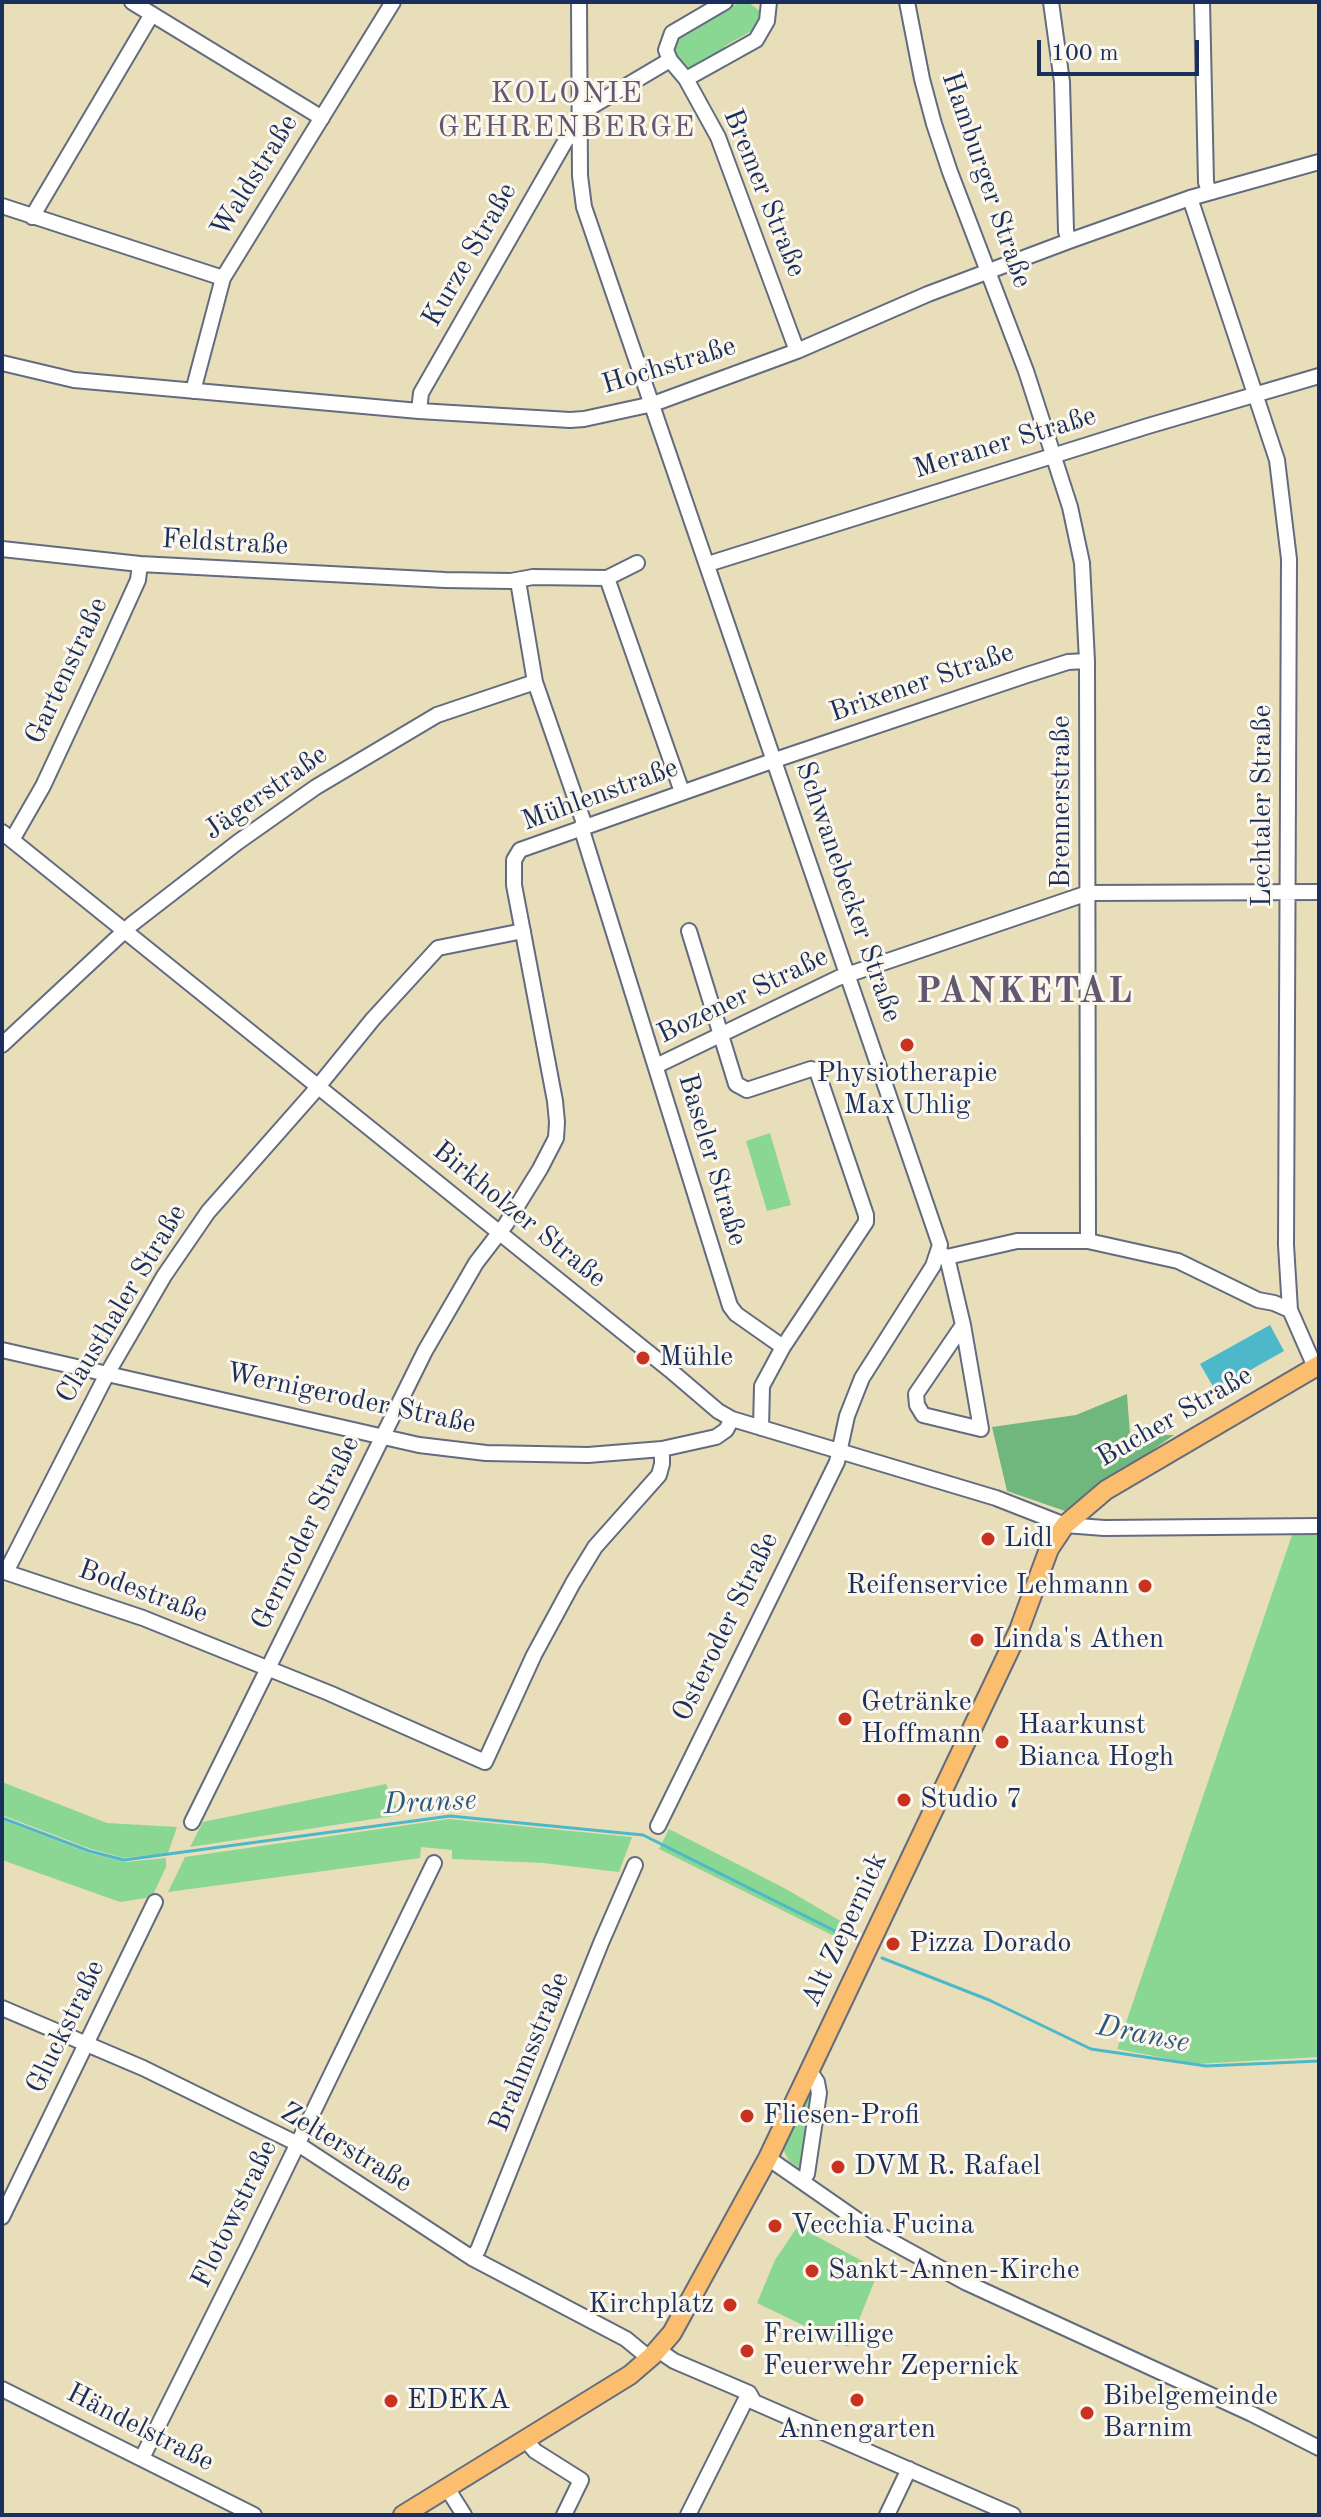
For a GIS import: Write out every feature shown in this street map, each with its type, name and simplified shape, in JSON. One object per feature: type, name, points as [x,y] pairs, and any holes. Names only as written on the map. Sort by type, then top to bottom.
[{"type":"main road","name":"Bucher Straße","points":[[1065,1525],[1106,1490],[1317,1366]]},
{"type":"main road","name":"Alt Zepernick","points":[[403,2515],[607,2390],[654,2354],[672,2333],[768,2158],[1019,1630],[1049,1549],[1065,1525]]},
{"type":"street","points":[[132,2],[322,118]]},
{"type":"street","name":"Waldstraße","points":[[193,391],[223,278],[393,2]]},
{"type":"street","name":"Schwanebecker Straße","points":[[579,2],[584,207],[940,1238],[943,1255],[963,1325],[971,1362],[981,1429],[923,1415],[917,1405],[916,1394],[963,1325]]},
{"type":"street","points":[[580,108],[589,108],[670,60],[666,50],[672,33],[725,2]]},
{"type":"street","points":[[686,79],[756,40],[767,21],[769,2]]},
{"type":"street","name":"Hamburger Straße","points":[[907,2],[934,124],[1026,371]]},
{"type":"street","points":[[1051,2],[1062,82],[1066,231],[1069,241]]},
{"type":"street","points":[[1202,2],[1206,182],[1209,192]]},
{"type":"street","points":[[32,217],[152,14]]},
{"type":"street","name":"Bremer Straße","points":[[670,60],[686,79],[718,137],[797,351]]},
{"type":"street","name":"Kurze Straße","points":[[419,411],[421,393],[566,140],[571,136],[580,136]]},
{"type":"street","name":"Hochstraße","points":[[2,363],[74,380],[419,411],[570,420],[653,404],[797,351],[857,324],[1069,241],[1190,198],[1319,162]]},
{"type":"street","name":"Lechtaler Straße","points":[[1190,198],[1277,460],[1289,559],[1286,1245],[1290,1310]]},
{"type":"street","points":[[2,206],[223,278]]},
{"type":"street","name":"Brennerstraße","points":[[1026,371],[1070,507],[1082,563],[1087,661],[1088,1241]]},
{"type":"street","name":"Meraner Straße","points":[[708,564],[1054,455],[1319,376]]},
{"type":"street","name":"Feldstraße","points":[[2,549],[140,564],[441,580],[607,578]]},
{"type":"street","points":[[637,563],[607,578],[682,792]]},
{"type":"street","name":"Gartenstraße","points":[[7,836],[43,786],[138,580],[140,564]]},
{"type":"street","name":"Baseler Straße","points":[[518,581],[535,682],[583,827],[730,1306],[736,1314],[783,1347]]},
{"type":"street","name":"Brixener Straße","points":[[775,760],[1041,670],[1068,662],[1087,661]]},
{"type":"street","name":"Jägerstraße","points":[[2,1045],[124,930],[303,796],[442,713],[535,682]]},
{"type":"street","name":"Mühlenstraße","points":[[499,1231],[552,1150],[557,1127],[514,885],[514,860],[520,850],[534,843],[775,760]]},
{"type":"street","name":"Birkholzer Straße","points":[[7,836],[718,1411],[732,1419],[996,1498],[1065,1525],[1104,1528],[1319,1526]]},
{"type":"street","name":"Bozener Straße","points":[[656,1066],[849,974],[1088,893],[1319,892]]},
{"type":"street","points":[[318,1087],[373,1019],[438,948],[523,931]]},
{"type":"street","points":[[689,931],[731,1072],[740,1089],[747,1090],[811,1069],[817,1071],[866,1215],[866,1222],[853,1244],[783,1347],[762,1386],[761,1428]]},
{"type":"street","name":"Clausthaler Straße","points":[[4,1571],[107,1374],[164,1276],[208,1212],[318,1087]]},
{"type":"street","name":"Gernroder Straße","points":[[192,1822],[444,1317],[499,1231]]},
{"type":"street","points":[[943,1255],[1017,1241],[1088,1241],[1178,1261],[1258,1300],[1290,1310],[1317,1366]]},
{"type":"street","name":"Osteroder Straße","points":[[658,1826],[840,1451],[847,1416],[862,1378],[943,1255]]},
{"type":"street","name":"Wernigeroder Straße","points":[[2,1350],[382,1437],[457,1450],[524,1455],[588,1455],[662,1449],[716,1437],[726,1430],[732,1419]]},
{"type":"street","name":"Bodestraße","points":[[4,1571],[143,1618],[269,1668],[485,1762],[534,1655],[573,1583],[595,1547],[659,1475],[662,1449]]},
{"type":"street","name":"Flotowstraße","points":[[142,2458],[434,1863]]},
{"type":"street","name":"Brahmsstraße","points":[[472,2258],[484,2236],[635,1865]]},
{"type":"street","name":"Gluckstraße","points":[[2,2217],[155,1902]]},
{"type":"street","name":"Zelterstraße","points":[[2,2008],[143,2068],[298,2144],[472,2258],[654,2354],[749,2393],[754,2402],[1013,2515]]},
{"type":"street","points":[[802,2181],[807,2174],[819,2093],[817,2082],[809,2070]]},
{"type":"street","points":[[768,2158],[876,2233],[967,2283],[1318,2444]]},
{"type":"street","name":"Händelstraße","points":[[2,2389],[254,2515]]},
{"type":"street","points":[[688,2515],[749,2393]]},
{"type":"street","points":[[525,2439],[535,2451],[581,2480],[564,2515]]},
{"type":"street","points":[[887,2515],[909,2469]]},
{"type":"street","points":[[447,2488],[464,2515]]},
{"type":"green space","points":[[748,2],[760,11],[760,23],[725,46],[722,54],[696,68],[686,69],[675,57],[680,35],[728,6]]},
{"type":"green space","points":[[770,1133],[791,1205],[767,1211],[746,1141]]},
{"type":"green space","points":[[1127,1394],[1130,1435],[1174,1435],[1065,1511],[1007,1491],[992,1427],[1076,1415]]},
{"type":"green space","points":[[1292,1535],[1319,1535],[1319,2057],[1196,2064],[1117,2049]]},
{"type":"green space","points":[[2,1782],[107,1823],[177,1827],[168,1853],[124,1858],[91,1849],[2,1815]]},
{"type":"green space","points":[[386,1784],[400,1815],[190,1847],[203,1822]]},
{"type":"green space","points":[[449,1819],[632,1837],[619,1872],[543,1863],[452,1859],[452,1850],[421,1847],[420,1858],[168,1892],[185,1857]]},
{"type":"green space","points":[[2,1820],[89,1853],[125,1862],[166,1858],[166,1867],[152,1897],[120,1902],[2,1860]]},
{"type":"green space","points":[[669,1829],[786,1889],[849,1926],[842,1940],[659,1849]]},
{"type":"green space","points":[[813,2083],[799,2168],[789,2161],[782,2147]]},
{"type":"green space","points":[[802,2220],[808,2222],[805,2230],[879,2270],[848,2347],[757,2303],[775,2260]]},
{"type":"water","points":[[1270,1325],[1284,1351],[1215,1390],[1200,1364]]},
{"type":"waterway","name":"Dranse","points":[[2,1818],[89,1851],[124,1860],[450,1816],[643,1835],[845,1936]]},
{"type":"waterway","name":"Dranse","points":[[882,1958],[989,2000],[1091,2049],[1206,2066],[1319,2061]]},
{"type":"place","name":"Physiotherapie Max Uhlig","points":[[907,1045]]},
{"type":"place","name":"Mühle","points":[[643,1358]]},
{"type":"place","name":"Lidl","points":[[988,1539]]},
{"type":"place","name":"Reifenservice Lehmann","points":[[1145,1586]]},
{"type":"place","name":"Linda's Athen","points":[[977,1640]]},
{"type":"place","name":"Getränke Hoffmann","points":[[845,1719]]},
{"type":"place","name":"Haarkunst Bianca Hogh","points":[[1002,1742]]},
{"type":"place","name":"Studio 7","points":[[904,1800]]},
{"type":"place","name":"Pizza Dorado","points":[[893,1944]]},
{"type":"place","name":"Fliesen-Profi","points":[[747,2116]]},
{"type":"place","name":"DVM R. Rafael","points":[[838,2167]]},
{"type":"place","name":"Vecchia Fucina","points":[[775,2226]]},
{"type":"place","name":"Sankt-Annen-Kirche","points":[[812,2271]]},
{"type":"place","name":"Kirchplatz","points":[[730,2305]]},
{"type":"place","name":"Freiwillige Feuerwehr Zepernick","points":[[747,2351]]},
{"type":"place","name":"Annengarten","points":[[857,2400]]},
{"type":"place","name":"EDEKA","points":[[391,2401]]},
{"type":"place","name":"Bibelgemeinde Barnim","points":[[1087,2413]]},
{"type":"district","name":"KOLONIE GEHRENBERGE","points":[[567,111]]},
{"type":"district","name":"PANKETAL","points":[[1025,993]]}]
